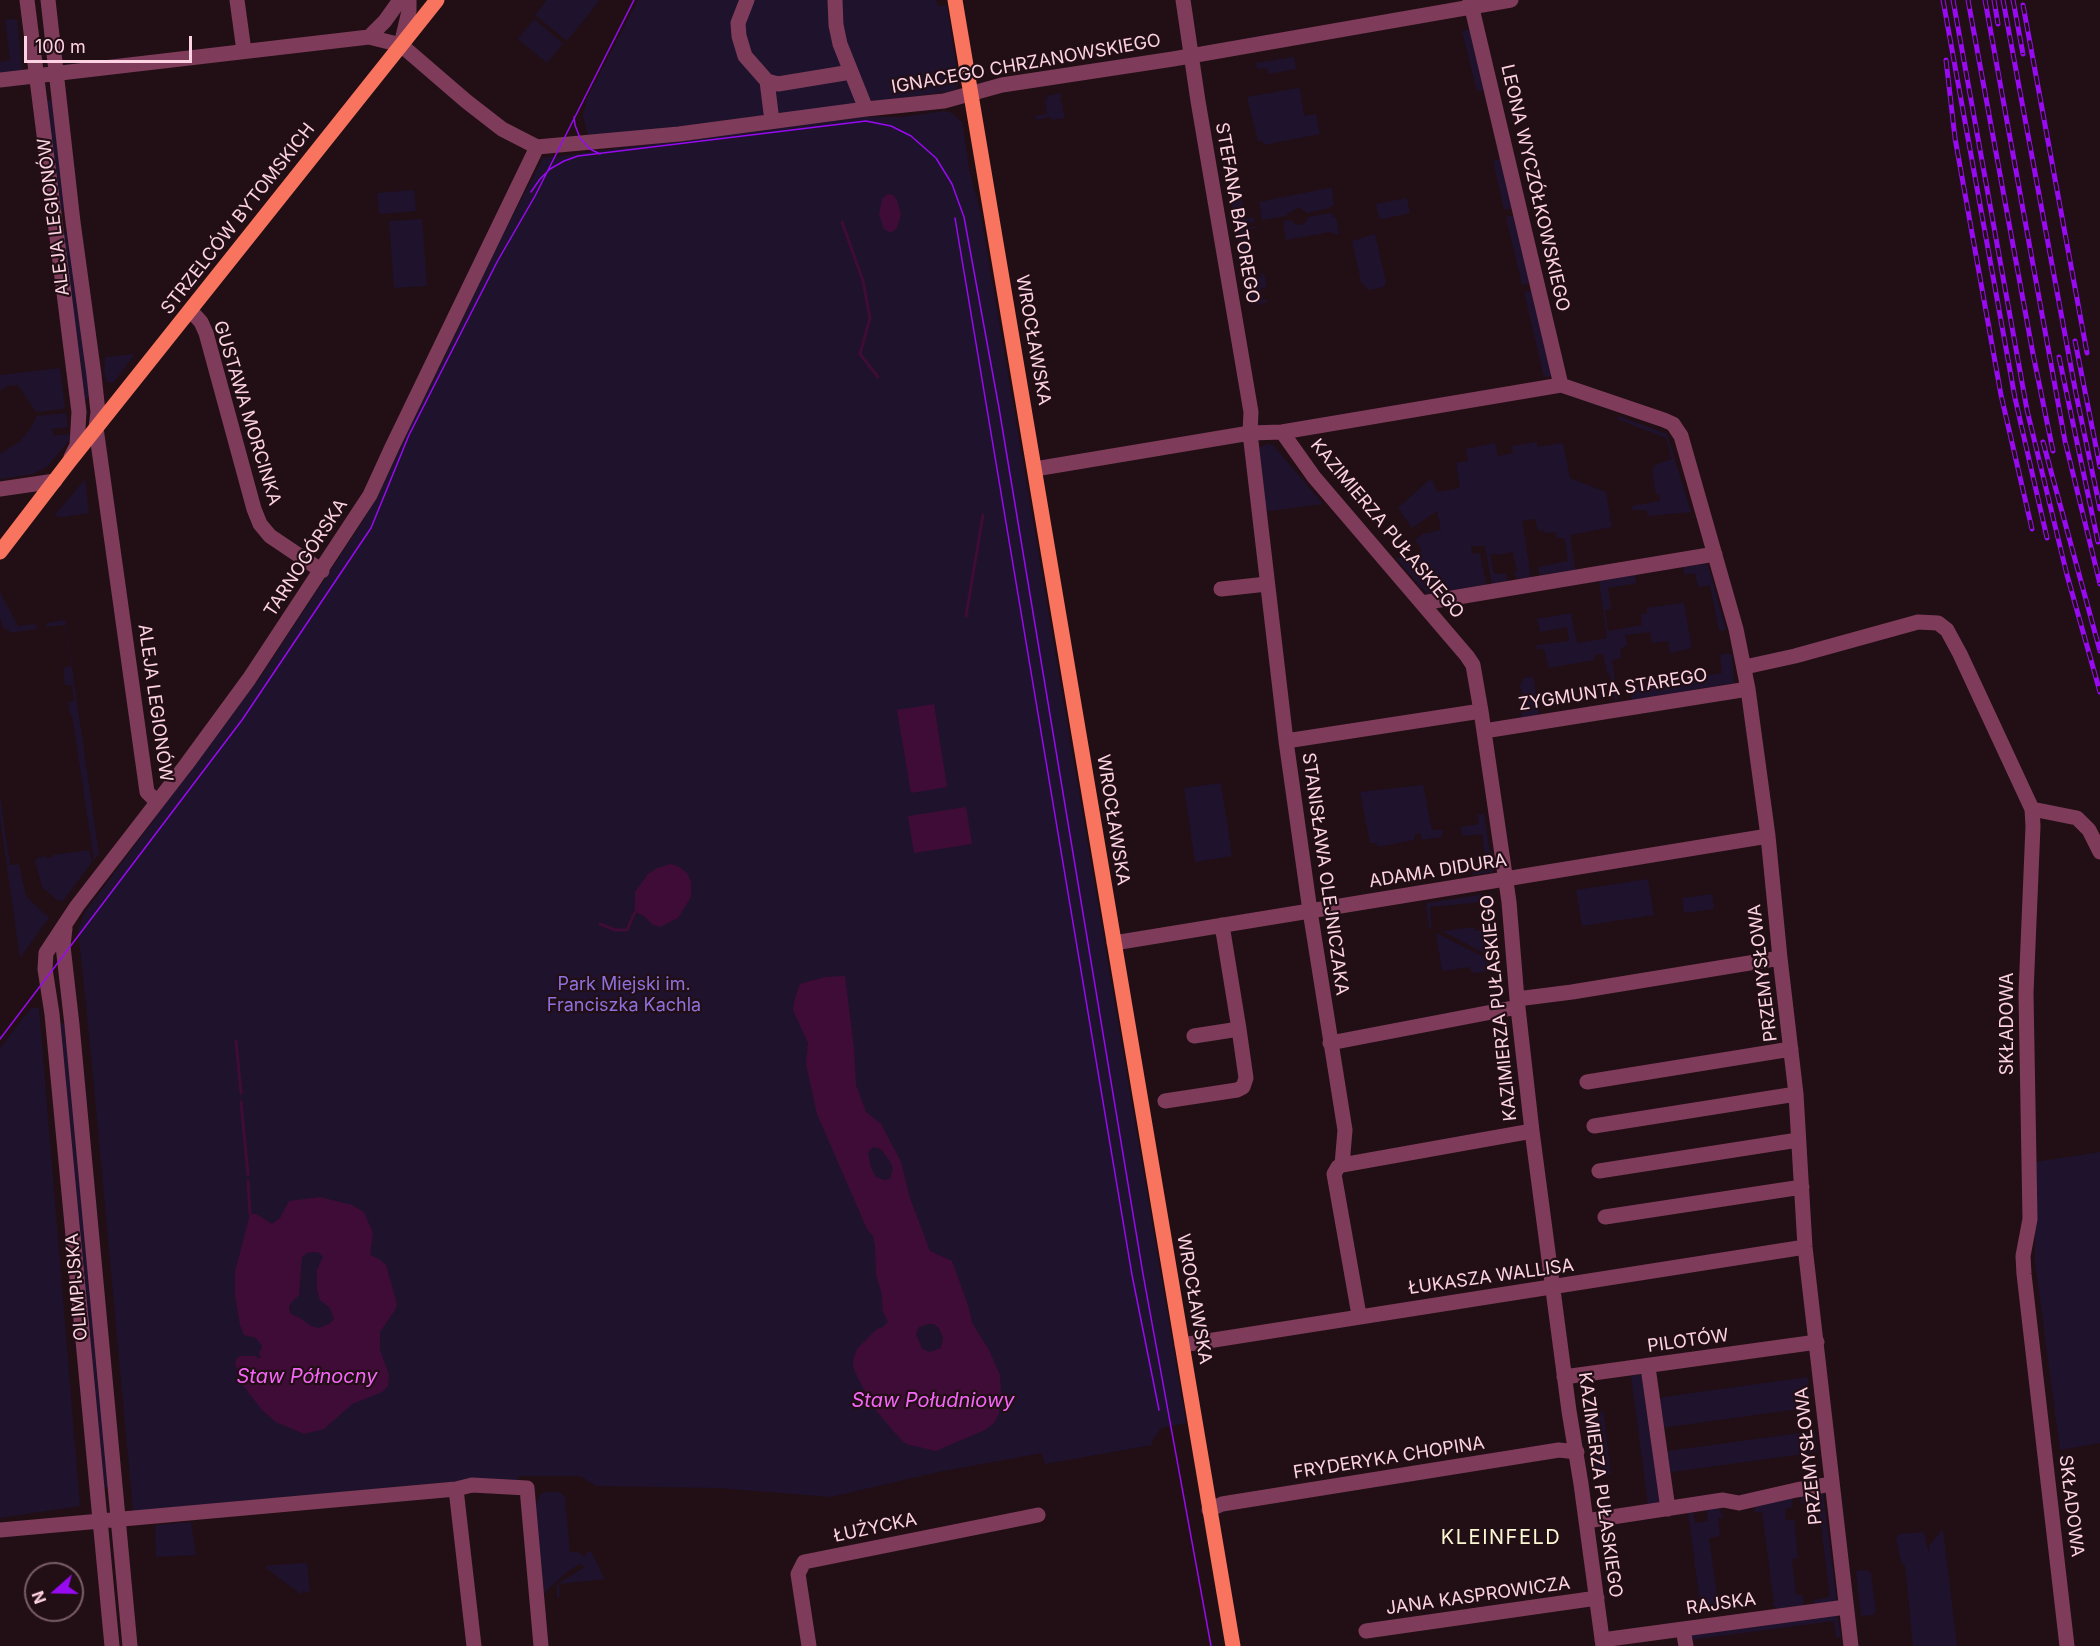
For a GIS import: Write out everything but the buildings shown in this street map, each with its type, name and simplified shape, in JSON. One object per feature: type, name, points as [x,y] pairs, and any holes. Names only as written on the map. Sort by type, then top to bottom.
[{"type":"main road","name":"STRZELCÓW BYTOMSKICH","points":[[0,552],[437,0]]},
{"type":"main road","name":"WROCŁAWSKA","points":[[955,0],[1233,1646]]},
{"type":"street","name":"ALEJA LEGIONÓW","points":[[27,0],[79,412],[77,445],[69,462]]},
{"type":"street","name":"ALEJA LEGIONÓW","points":[[48,0],[94,375],[98,412],[96,429],[147,792],[157,802]]},
{"type":"street","points":[[237,0],[244,51]]},
{"type":"street","points":[[369,37],[385,21],[400,0]]},
{"type":"street","points":[[400,45],[409,11],[409,0]]},
{"type":"street","points":[[747,0],[738,24],[739,36],[745,56],[767,81],[778,84],[850,72]]},
{"type":"street","points":[[835,0],[836,25],[850,72],[866,109]]},
{"type":"street","name":"STEFANA BATOREGO","points":[[1183,0],[1190,56],[1251,412],[1250,433]]},
{"type":"street","name":"IGNACEGO CHRZANOWSKIEGO","points":[[537,147],[679,134],[937,102],[999,86],[1190,56],[1471,4],[1511,0]]},
{"type":"street","name":"LEONA WYCZÓŁKOWSKIEGO","points":[[1471,4],[1560,385]]},
{"type":"street","points":[[0,80],[369,37],[400,45],[502,129],[537,147]]},
{"type":"street","points":[[767,81],[772,122]]},
{"type":"street","name":"TARNOGÓRSKA","points":[[46,953],[77,906],[249,679],[370,495],[537,147]]},
{"type":"street","points":[[55,224],[74,222]]},
{"type":"street","name":"GUSTAWA MORCINKA","points":[[191,311],[196,315],[206,333],[260,524],[270,536],[322,571]]},
{"type":"street","points":[[94,375],[104,393],[116,398],[122,396]]},
{"type":"street","points":[[1035,469],[1250,433],[1282,432],[1560,385]]},
{"type":"street","name":"PRZEMYSŁOWA","points":[[1560,385],[1673,424],[1681,436],[1736,629],[1748,689],[1767,836],[1796,1094],[1805,1247],[1851,1646]]},
{"type":"street","points":[[79,412],[96,429]]},
{"type":"street","name":"KAZIMIERZA PUŁASKIEGO","points":[[1282,432],[1314,477],[1473,665],[1505,880],[1532,1131],[1602,1643]]},
{"type":"street","name":"STANISŁAWA OLEJNICZAKA","points":[[1250,433],[1286,741],[1344,1131],[1342,1165],[1334,1174],[1359,1316]]},
{"type":"street","points":[[69,462],[86,453],[101,464]]},
{"type":"street","points":[[0,489],[55,481]]},
{"type":"street","points":[[1422,603],[1715,554]]},
{"type":"street","points":[[1221,589],[1267,584]]},
{"type":"street","name":"SKŁADOWA","points":[[1744,667],[1795,656],[1918,622],[1938,623],[1947,630],[1960,654],[2032,809],[2026,993],[2030,1219],[2024,1256],[2024,1274],[2067,1646]]},
{"type":"street","name":"ZYGMUNTA STAREGO","points":[[1484,730],[1748,689]]},
{"type":"street","points":[[1286,741],[1481,711]]},
{"type":"street","points":[[2032,809],[2077,818],[2089,830],[2100,852]]},
{"type":"street","name":"ADAMA DIDURA","points":[[1114,943],[1767,836]]},
{"type":"street","name":"OLIMPIJSKA","points":[[66,925],[63,946],[130,1646]]},
{"type":"street","points":[[1165,1101],[1237,1090],[1243,1087],[1246,1078],[1222,925]]},
{"type":"street","name":"OLIMPIJSKA","points":[[46,953],[45,969],[53,1026],[112,1646]]},
{"type":"street","points":[[1330,1043],[1572,992],[1779,958]]},
{"type":"street","points":[[1194,1036],[1239,1029]]},
{"type":"street","points":[[1587,1082],[1791,1049]]},
{"type":"street","points":[[1594,1126],[1796,1094]]},
{"type":"street","points":[[1342,1165],[1532,1131]]},
{"type":"street","points":[[1599,1171],[1798,1140]]},
{"type":"street","points":[[1605,1217],[1802,1186]]},
{"type":"street","name":"ŁUKASZA WALLISA","points":[[1182,1345],[1805,1247]]},
{"type":"street","name":"PILOTÓW","points":[[1564,1377],[1817,1342]]},
{"type":"street","points":[[1648,1367],[1668,1509]]},
{"type":"street","name":"FRYDERYKA CHOPINA","points":[[1209,1510],[1218,1505],[1559,1450],[1576,1452]]},
{"type":"street","points":[[1586,1521],[1723,1500],[1739,1503],[1832,1484]]},
{"type":"street","points":[[0,1530],[456,1490],[472,1485],[527,1488],[541,1646]]},
{"type":"street","points":[[456,1490],[474,1646]]},
{"type":"street","name":"ŁUŻYCKA","points":[[809,1646],[798,1574],[804,1562],[1038,1515]]},
{"type":"street","name":"JANA KASPROWICZA","points":[[1366,1632],[1597,1598]]},
{"type":"street","name":"RAJSKA","points":[[1602,1643],[1683,1629],[1846,1607]]},
{"type":"street","points":[[1683,1629],[1686,1646]]},
{"type":"green space","points":[[547,0],[600,0],[567,41],[535,15]]},
{"type":"green space","points":[[638,0],[936,0],[938,6],[947,6],[959,85],[956,89],[947,92],[591,138],[586,130],[583,116],[587,98]]},
{"type":"green space","points":[[17,19],[22,70],[0,73],[0,62],[10,60],[5,20]]},
{"type":"green space","points":[[534,19],[563,43],[547,63],[518,39]]},
{"type":"green space","points":[[1470,29],[1485,89],[1477,92],[1462,31]]},
{"type":"green space","points":[[1294,57],[1296,69],[1268,74],[1267,68],[1257,69],[1256,63]]},
{"type":"green space","points":[[1298,88],[1304,116],[1316,114],[1320,134],[1264,145],[1263,141],[1258,142],[1247,97]]},
{"type":"green space","points":[[1061,93],[1060,102],[1062,102],[1065,118],[1052,120],[1050,117],[1036,120],[1035,116],[1047,114],[1045,100],[1048,99],[1047,96]]},
{"type":"green space","points":[[54,100],[68,210],[58,210],[44,101]]},
{"type":"green space","name":"Park Miejski im. Franciszka Kachla","points":[[944,111],[952,113],[962,122],[970,173],[980,210],[1186,1423],[1161,1428],[1152,1441],[1152,1445],[1045,1464],[1042,1453],[938,1472],[831,1497],[718,1488],[596,1486],[580,1476],[519,1476],[518,1481],[472,1480],[133,1511],[78,930],[85,912],[262,674],[366,516],[481,276],[543,158],[860,117],[901,117]]},
{"type":"green space","points":[[1501,159],[1513,208],[1504,210],[1493,161]]},
{"type":"green space","points":[[1237,174],[1245,219],[1253,217],[1255,223],[1244,222],[1246,229],[1255,226],[1256,228],[1247,230],[1255,278],[1261,277],[1264,273],[1267,287],[1261,290],[1263,300],[1268,300],[1255,305],[1250,305],[1227,179],[1235,178],[1234,175]]},
{"type":"green space","points":[[1332,188],[1334,205],[1330,208],[1307,213],[1299,207],[1287,216],[1262,220],[1259,202]]},
{"type":"green space","points":[[414,190],[416,211],[379,214],[377,193]]},
{"type":"green space","points":[[1407,198],[1410,213],[1379,218],[1376,204]]},
{"type":"green space","points":[[1332,213],[1333,217],[1336,217],[1339,233],[1337,235],[1330,232],[1286,240],[1283,221],[1291,220],[1301,225],[1308,217]]},
{"type":"green space","points":[[1515,215],[1531,283],[1522,285],[1506,217]]},
{"type":"green space","points":[[422,219],[427,286],[394,288],[389,221]]},
{"type":"green space","points":[[70,232],[90,393],[88,399],[84,399],[61,233]]},
{"type":"green space","points":[[1375,234],[1386,282],[1384,287],[1369,290],[1361,282],[1352,241]]},
{"type":"green space","points":[[1533,290],[1553,376],[1544,377],[1524,292]]},
{"type":"green space","points":[[135,354],[113,383],[107,382],[104,371],[105,357]]},
{"type":"green space","points":[[60,368],[65,408],[63,409],[36,412],[18,385],[7,386],[0,391],[0,375]]},
{"type":"green space","points":[[66,413],[68,427],[52,429],[54,436],[69,434],[70,439],[48,466],[33,474],[0,479],[0,454],[19,442],[37,416]]},
{"type":"green space","points":[[1619,416],[1667,434],[1691,512],[1648,516],[1646,510],[1632,510],[1631,506],[1660,501],[1659,494],[1656,494],[1652,471],[1655,465],[1672,459],[1666,438],[1617,419]]},
{"type":"green space","points":[[1537,442],[1538,447],[1563,443],[1570,478],[1606,492],[1612,527],[1570,535],[1575,570],[1539,575],[1538,567],[1568,561],[1564,538],[1557,538],[1555,532],[1538,531],[1535,519],[1522,521],[1531,577],[1517,579],[1514,572],[1517,571],[1513,552],[1497,555],[1496,553],[1490,555],[1494,574],[1506,574],[1507,581],[1492,584],[1485,546],[1471,546],[1472,554],[1480,553],[1486,585],[1427,594],[1396,558],[1405,557],[1410,560],[1422,550],[1415,540],[1423,534],[1441,530],[1437,511],[1412,528],[1398,508],[1429,480],[1433,481],[1437,492],[1460,488],[1456,463],[1468,461],[1466,449],[1495,443],[1498,456],[1513,453],[1512,446]]},
{"type":"green space","points":[[1268,444],[1273,445],[1323,504],[1270,511],[1265,508],[1259,448]]},
{"type":"green space","points":[[85,479],[89,513],[64,517],[54,516]]},
{"type":"green space","points":[[1708,565],[1726,630],[1719,631],[1710,585],[1698,587],[1695,573],[1685,575],[1683,567]]},
{"type":"green space","points":[[1634,574],[1637,583],[1608,588],[1611,609],[1605,610],[1608,631],[1642,625],[1641,615],[1647,613],[1647,608],[1684,603],[1692,648],[1670,653],[1668,641],[1652,643],[1650,632],[1625,635],[1627,645],[1620,650],[1621,658],[1612,660],[1618,701],[1615,701],[1610,673],[1607,674],[1603,654],[1594,655],[1594,660],[1549,668],[1544,649],[1537,649],[1536,645],[1569,641],[1567,627],[1540,632],[1537,619],[1571,613],[1577,643],[1607,638],[1599,581]]},
{"type":"green space","points":[[0,592],[18,626],[36,624],[37,629],[9,633],[9,630],[3,628],[0,617]]},
{"type":"green space","points":[[65,620],[99,854],[94,860],[72,715],[70,715],[68,702],[74,701],[72,685],[65,685],[63,668],[71,666],[65,625],[47,627],[46,623]]},
{"type":"green space","points":[[1728,653],[1732,656],[1734,683],[1632,700],[1630,688],[1722,673],[1720,655]]},
{"type":"green space","points":[[1533,676],[1539,714],[1522,718],[1521,712],[1524,711],[1519,684],[1522,683],[1522,679]]},
{"type":"green space","points":[[1221,783],[1232,856],[1195,862],[1184,788]]},
{"type":"green space","points":[[1423,785],[1432,830],[1443,830],[1442,837],[1422,840],[1420,833],[1415,834],[1414,840],[1378,847],[1376,843],[1370,843],[1360,792]]},
{"type":"green space","points":[[0,796],[10,865],[19,864],[26,896],[49,918],[20,958],[0,818]]},
{"type":"green space","points":[[1484,813],[1493,872],[1473,875],[1472,869],[1487,867],[1482,834],[1463,836],[1460,827],[1479,824],[1477,815]]},
{"type":"green space","points":[[89,850],[92,862],[63,901],[57,900],[42,887],[35,861],[38,858]]},
{"type":"green space","points":[[1648,879],[1654,915],[1582,926],[1576,890]]},
{"type":"green space","points":[[1492,893],[1496,924],[1487,926],[1484,902],[1430,907],[1432,927],[1429,928],[1426,903]]},
{"type":"green space","points":[[1712,894],[1714,909],[1684,913],[1682,898]]},
{"type":"green space","points":[[1474,927],[1475,931],[1495,929],[1499,961],[1442,931]]},
{"type":"green space","points":[[1436,933],[1498,964],[1500,970],[1472,973],[1470,967],[1442,971]]},
{"type":"green space","points":[[31,1008],[39,1008],[80,1506],[0,1518],[0,1048]]},
{"type":"green space","points":[[59,1022],[67,1026],[110,1487],[102,1488]]},
{"type":"green space","points":[[2100,1152],[2100,1443],[2060,1450],[2035,1262],[2035,1162]]},
{"type":"green space","points":[[1643,1374],[1661,1500],[1658,1503],[1648,1504],[1631,1376]]},
{"type":"green space","points":[[1808,1377],[1810,1401],[1805,1401],[1806,1408],[1661,1428],[1658,1401],[1663,1397]]},
{"type":"green space","points":[[1603,1411],[1611,1474],[1597,1476],[1588,1413]]},
{"type":"green space","points":[[1815,1431],[1817,1452],[1672,1472],[1667,1470],[1667,1451]]},
{"type":"green space","points":[[544,1492],[560,1492],[567,1499],[565,1499],[570,1552],[578,1552],[584,1557],[587,1552],[591,1552],[605,1579],[559,1584],[560,1597],[557,1597],[557,1584],[585,1567],[580,1564],[567,1572],[543,1594],[535,1507],[540,1495]]},
{"type":"green space","points":[[1823,1493],[1837,1603],[1815,1604],[1814,1600],[1830,1597],[1818,1502],[1802,1504],[1801,1496]]},
{"type":"green space","points":[[1792,1496],[1793,1507],[1785,1509],[1786,1520],[1794,1520],[1798,1558],[1792,1559],[1796,1595],[1803,1595],[1804,1606],[1778,1610],[1772,1604],[1774,1603],[1762,1512],[1753,1512],[1758,1501]]},
{"type":"green space","points":[[1718,1507],[1723,1517],[1718,1519],[1720,1536],[1709,1538],[1719,1610],[1701,1612],[1688,1510],[1693,1510],[1695,1523],[1708,1521],[1706,1508]]},
{"type":"green space","points":[[191,1522],[196,1555],[156,1557],[155,1525]]},
{"type":"green space","points":[[1943,1529],[1957,1646],[1913,1646],[1905,1566],[1901,1562],[1896,1539],[1899,1534],[1924,1532],[1929,1555],[1929,1546]]},
{"type":"green space","points":[[307,1563],[310,1593],[303,1591],[302,1595],[266,1568],[266,1566],[273,1565]]},
{"type":"green space","points":[[1868,1570],[1871,1573],[1876,1611],[1873,1615],[1861,1616],[1856,1571]]},
{"type":"green space","points":[[1837,1614],[1841,1637],[1836,1637],[1834,1621],[1690,1640],[1690,1634]]},
{"type":"water","points":[[888,194],[893,195],[897,200],[901,214],[897,228],[891,233],[884,229],[879,214],[882,199]]},
{"type":"water","points":[[934,704],[947,787],[911,793],[897,710]]},
{"type":"water","points":[[966,807],[972,844],[914,853],[908,816]]},
{"type":"water","points":[[671,864],[687,873],[691,882],[691,897],[678,918],[660,927],[635,912],[635,892],[648,874],[657,868]]},
{"type":"water","name":"Staw Południowy","points":[[845,976],[856,1085],[866,1112],[881,1124],[901,1162],[910,1198],[930,1251],[952,1261],[972,1323],[989,1350],[1000,1375],[999,1413],[994,1423],[985,1430],[936,1451],[906,1444],[873,1407],[854,1370],[853,1360],[857,1349],[877,1329],[888,1322],[883,1312],[881,1291],[876,1275],[873,1236],[867,1229],[817,1114],[806,1064],[808,1043],[793,1010],[800,984],[825,977]],"holes":[[[873,1147],[881,1149],[890,1161],[893,1169],[890,1179],[884,1180],[876,1177],[871,1168],[868,1152]],[[934,1324],[939,1328],[943,1338],[941,1348],[930,1352],[922,1349],[916,1334],[919,1327]]]},
{"type":"water","name":"Staw Północny","points":[[320,1197],[352,1205],[364,1212],[373,1233],[370,1255],[386,1265],[397,1304],[380,1332],[380,1350],[389,1375],[388,1386],[382,1392],[352,1404],[324,1429],[304,1434],[276,1422],[262,1410],[243,1385],[235,1364],[237,1358],[241,1356],[256,1356],[258,1359],[261,1357],[259,1354],[262,1346],[256,1338],[244,1335],[235,1295],[235,1272],[250,1214],[256,1214],[272,1224],[280,1218],[289,1201]],"holes":[[[307,1253],[320,1253],[323,1257],[317,1270],[317,1290],[320,1300],[330,1308],[334,1319],[319,1328],[291,1314],[289,1309],[290,1304],[299,1295],[302,1257]]]},
{"type":"waterway","points":[[842,222],[863,281],[870,318],[860,354],[878,377]]},
{"type":"waterway","points":[[966,616],[983,515]]},
{"type":"waterway","points":[[600,924],[615,930],[627,930],[635,912]]},
{"type":"waterway","points":[[236,1041],[241,1093]]},
{"type":"waterway","points":[[241,1102],[248,1175]]},
{"type":"waterway","points":[[248,1181],[250,1214]]},
{"type":"tram line","points":[[0,1039],[242,720],[371,528],[409,435],[497,262],[535,196],[634,0]]},
{"type":"tram line","points":[[574,117],[580,138],[590,149],[600,154]]},
{"type":"tram line","points":[[531,192],[550,169],[578,156],[866,121],[891,126],[911,136],[936,158],[952,184],[964,217],[999,408],[1143,1274],[1211,1646]]},
{"type":"tram line","points":[[955,218],[1132,1275],[1159,1410]]},
{"type":"railway","points":[[1943,0],[2015,398],[2047,538]]},
{"type":"railway","points":[[1953,0],[2027,410],[2067,575],[2100,692]]},
{"type":"railway","points":[[1968,0],[2053,451]]},
{"type":"railway","points":[[1985,0],[2065,441],[2100,584]]},
{"type":"railway","points":[[1994,0],[1998,24]]},
{"type":"railway","points":[[2003,0],[2076,394],[2100,509]]},
{"type":"railway","points":[[2013,0],[2023,54]]},
{"type":"railway","points":[[2023,5],[2087,353]]},
{"type":"railway","points":[[1946,60],[1955,138],[2001,395],[2032,529]]},
{"type":"railway","points":[[2075,341],[2100,467]]},
{"type":"railway","points":[[2059,357],[2098,542]]},
{"type":"railway","points":[[2043,442],[2100,651]]},
{"type":"district","name":"KLEINFELD","points":[[1501,1538]]}]
